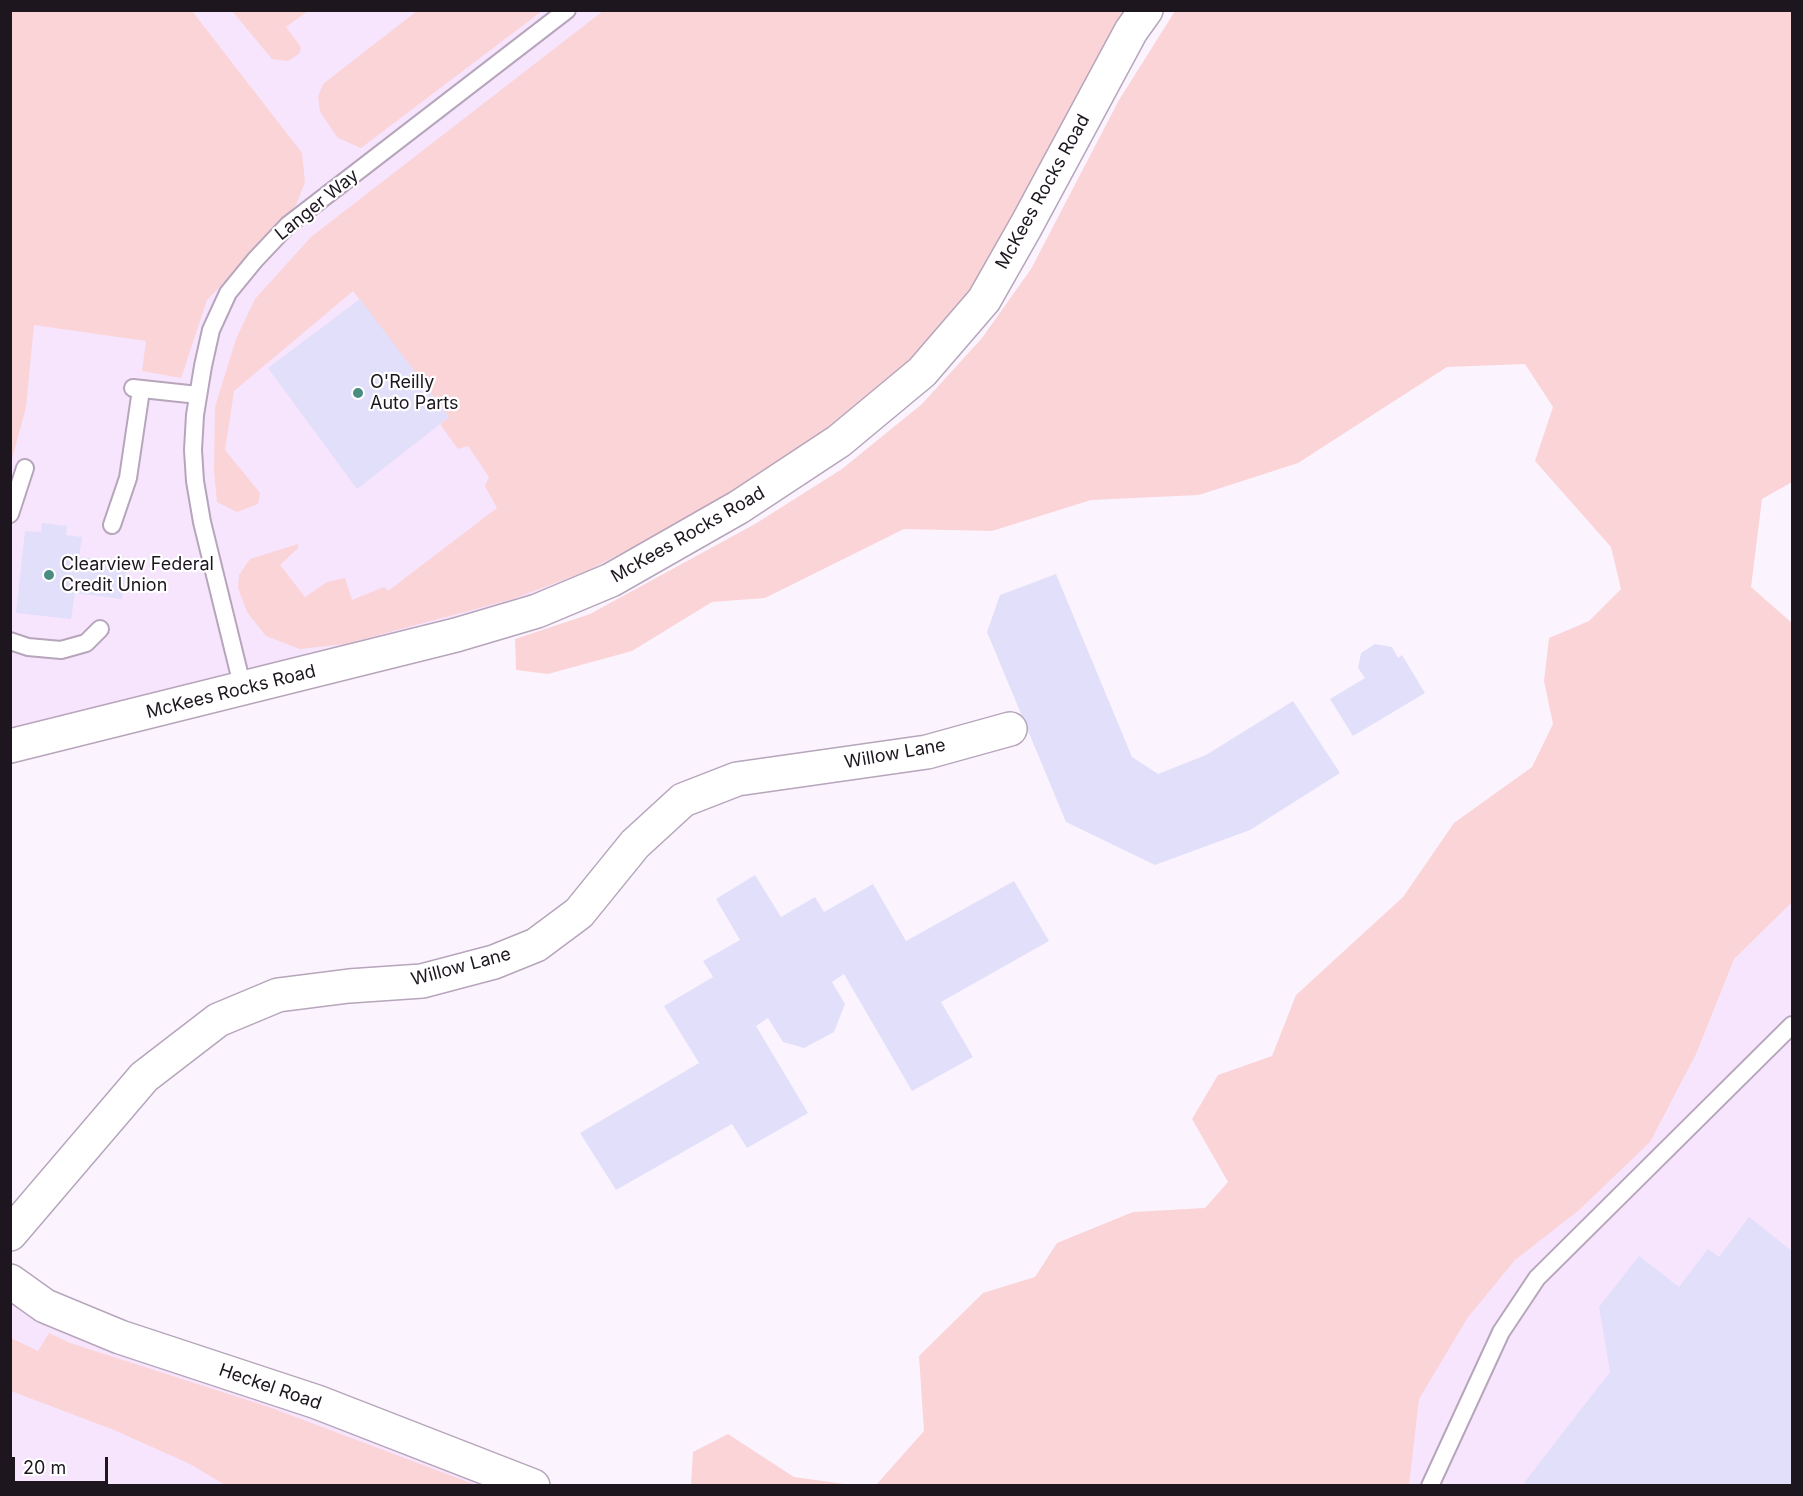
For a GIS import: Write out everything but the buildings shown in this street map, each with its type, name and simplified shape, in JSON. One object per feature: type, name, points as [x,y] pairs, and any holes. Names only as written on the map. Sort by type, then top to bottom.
[{"type":"street","name":"McKees Rocks Road","points":[[10,746],[243,689],[537,611],[611,580],[739,507],[839,441],[922,372],[984,300],[1131,31],[1146,10]]},
{"type":"street","name":"Willow Lane","points":[[10,1234],[144,1077],[218,1020],[278,995],[349,986],[422,981],[494,962],[536,945],[579,913],[635,844],[683,800],[736,778],[927,752],[1010,729]]},
{"type":"street","name":"Heckel Road","points":[[10,1281],[45,1306],[120,1337],[317,1402],[533,1485]]},
{"type":"lane","name":"Langer Way","points":[[243,689],[202,522],[195,481],[193,450],[198,395],[211,330],[228,293],[288,225],[567,10]]},
{"type":"lane","points":[[112,525],[128,478],[137,389],[198,395]]},
{"type":"lane","points":[[10,514],[25,468]]},
{"type":"lane","points":[[10,640],[28,647],[61,650],[86,643],[100,629]]},
{"type":"lane","points":[[1430,1485],[1501,1332],[1537,1278],[1792,1025]]},
{"type":"shaded area","points":[[10,11],[1146,11],[922,372],[611,580],[11,746]]},
{"type":"shaded area","points":[[11,11],[192,11],[302,153],[305,182],[296,205],[207,300],[181,378],[142,371],[146,341],[34,325],[26,407],[11,463]]},
{"type":"shaded area","points":[[232,11],[308,11],[286,27],[301,47],[299,54],[288,61],[272,59]]},
{"type":"shaded area","points":[[417,11],[542,11],[361,148],[338,138],[320,112],[318,97],[323,84]]},
{"type":"shaded area","points":[[603,11],[1130,11],[1099,53],[1037,177],[972,291],[916,355],[824,436],[662,532],[587,571],[513,599],[345,644],[300,649],[266,636],[247,612],[238,588],[239,575],[250,559],[298,544],[298,548],[280,565],[305,597],[327,582],[345,578],[352,600],[384,587],[388,591],[497,508],[485,486],[489,477],[468,446],[458,449],[440,424],[449,417],[353,291],[234,391],[225,450],[260,493],[258,504],[237,512],[217,502],[214,471],[215,407],[236,339],[255,299],[311,237]]},
{"type":"shaded area","points":[[1175,11],[1792,11],[1792,482],[1762,499],[1751,587],[1792,623],[1792,902],[1734,959],[1696,1054],[1650,1142],[1578,1211],[1515,1260],[1468,1317],[1419,1399],[1409,1485],[876,1485],[924,1431],[919,1356],[983,1293],[1035,1277],[1057,1243],[1133,1212],[1205,1208],[1228,1182],[1192,1119],[1218,1075],[1272,1056],[1296,995],[1403,897],[1454,823],[1532,767],[1553,724],[1544,681],[1549,638],[1589,621],[1621,589],[1611,547],[1535,461],[1553,407],[1525,364],[1447,367],[1298,463],[1199,495],[1091,500],[992,531],[904,529],[765,598],[712,602],[632,651],[548,674],[516,670],[515,639],[590,614],[755,524],[842,469],[922,404],[982,338],[1031,269],[1119,100]]},
{"type":"shaded area","points":[[1792,861],[1792,1485],[1331,1486]]},
{"type":"shaded area","points":[[10,1281],[533,1485],[11,1485]]},
{"type":"shaded area","points":[[49,1333],[70,1343],[269,1407],[476,1485],[225,1485],[190,1464],[114,1430],[11,1391],[11,1338],[38,1351]]},
{"type":"shaded area","points":[[728,1434],[794,1477],[852,1485],[691,1485],[693,1452]]},
{"type":"place","name":"O'Reilly Auto Parts","points":[[358,393]]},
{"type":"place","name":"Clearview Federal Credit Union","points":[[49,575]]}]
